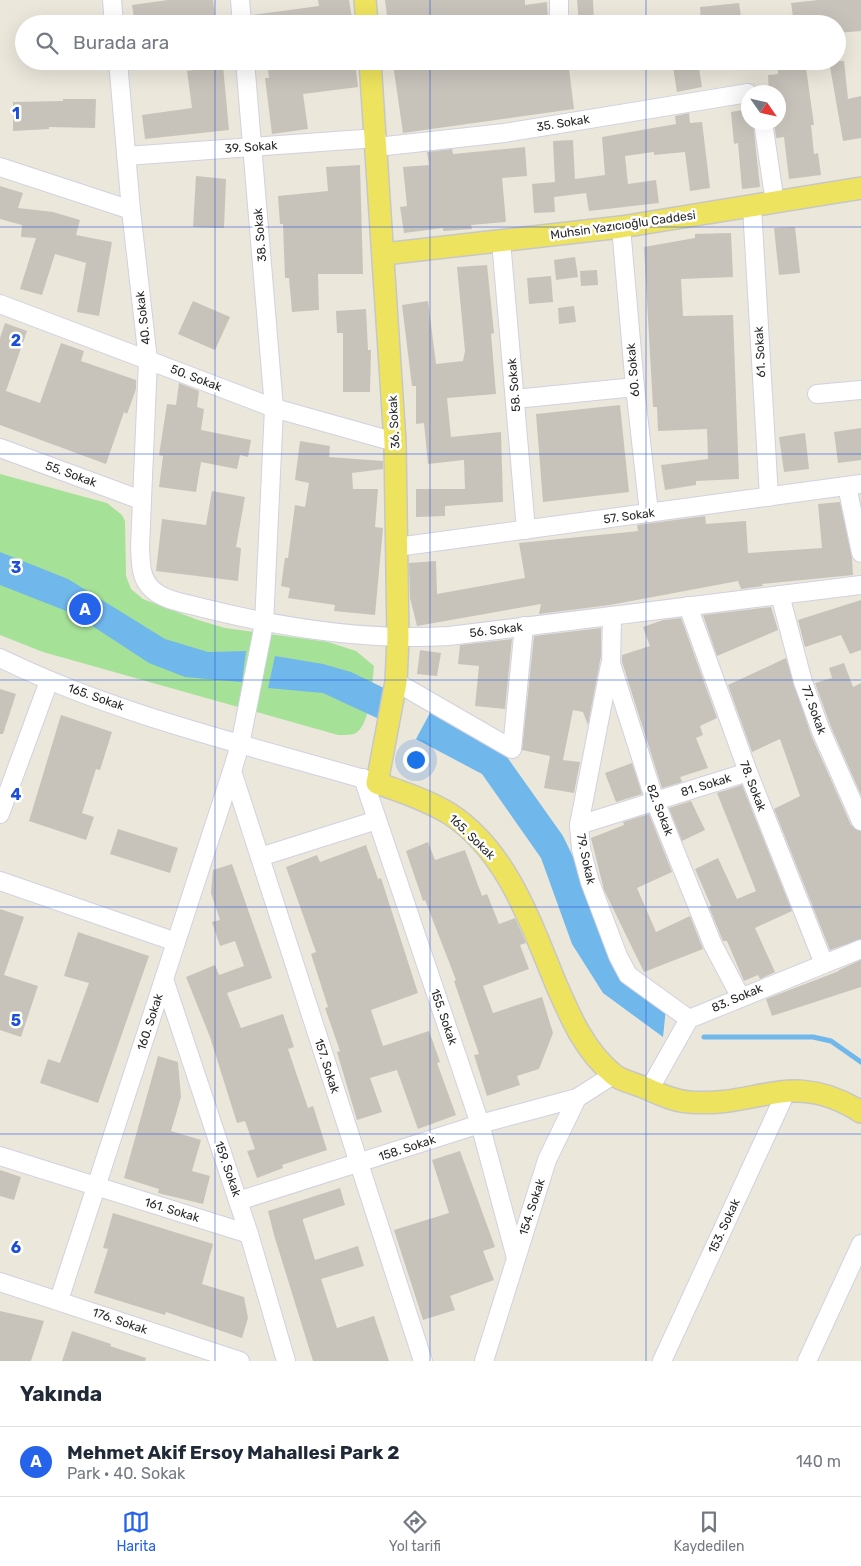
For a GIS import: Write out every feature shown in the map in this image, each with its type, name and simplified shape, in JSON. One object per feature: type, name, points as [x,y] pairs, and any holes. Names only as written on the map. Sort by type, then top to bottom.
[{"type":"main road","points":[[365,0],[366,15]]},
{"type":"main road","name":"36. Sokak","points":[[370,781],[396,682],[398,638],[395,442],[371,70]]},
{"type":"main road","name":"Muhsin Yazıcıoğlu Caddesi","points":[[384,254],[621,227],[861,188]]},
{"type":"main road","name":"165. Sokak","points":[[370,781],[431,803],[452,815],[478,839],[499,863],[527,914],[576,1029],[594,1055],[613,1075],[671,1099],[703,1102],[787,1090],[808,1090],[845,1102],[861,1112]]},
{"type":"street","points":[[112,0],[113,15]]},
{"type":"street","points":[[240,0],[241,15]]},
{"type":"street","points":[[558,0],[559,15]]},
{"type":"street","name":"40. Sokak","points":[[119,70],[131,210],[148,360],[141,500],[140,548],[142,575]]},
{"type":"street","name":"38. Sokak","points":[[246,70],[274,408],[264,624]]},
{"type":"street","name":"35. Sokak","points":[[377,143],[504,133],[741,94]]},
{"type":"street","points":[[764,130],[775,202]]},
{"type":"street","name":"39. Sokak","points":[[126,156],[253,147],[377,143]]},
{"type":"street","points":[[0,167],[131,210]]},
{"type":"street","name":"61. Sokak","points":[[752,207],[769,497]]},
{"type":"street","name":"60. Sokak","points":[[621,227],[635,387],[649,513]]},
{"type":"street","name":"58. Sokak","points":[[501,241],[526,530]]},
{"type":"street","name":"50. Sokak","points":[[0,304],[274,408],[395,442]]},
{"type":"street","points":[[515,399],[635,387]]},
{"type":"street","points":[[817,394],[861,390]]},
{"type":"street","name":"55. Sokak","points":[[0,448],[141,500]]},
{"type":"street","points":[[854,485],[861,553]]},
{"type":"street","name":"57. Sokak","points":[[397,548],[854,485]]},
{"type":"street","name":"56. Sokak","points":[[142,575],[151,588],[168,599],[264,624],[398,638],[449,636],[861,585]]},
{"type":"street","name":"77. Sokak","points":[[780,595],[804,682],[821,731],[861,820]]},
{"type":"street","name":"78. Sokak","points":[[688,606],[748,772],[824,964]]},
{"type":"street","name":"82. Sokak","points":[[612,616],[610,664],[655,801],[713,945],[740,996]]},
{"type":"street","name":"160. Sokak","points":[[59,1300],[240,745],[264,624]]},
{"type":"street","points":[[396,682],[512,749],[524,626]]},
{"type":"street","name":"165. Sokak","points":[[0,658],[49,681],[181,727],[370,781]]},
{"type":"street","name":"79. Sokak","points":[[610,664],[579,825],[581,849],[590,882],[618,956],[628,975],[689,1019]]},
{"type":"street","points":[[0,814],[49,681]]},
{"type":"street","name":"157. Sokak","points":[[232,771],[423,1361]]},
{"type":"street","name":"81. Sokak","points":[[579,825],[748,772]]},
{"type":"street","name":"155. Sokak","points":[[370,781],[377,820],[480,1124],[516,1258]]},
{"type":"street","points":[[260,857],[377,820]]},
{"type":"street","points":[[0,881],[176,942]]},
{"type":"street","name":"83. Sokak","points":[[689,1019],[740,996],[861,948]]},
{"type":"street","name":"159. Sokak","points":[[164,979],[249,1234],[286,1361]]},
{"type":"street","points":[[649,1090],[689,1019]]},
{"type":"street","points":[[577,1098],[613,1075]]},
{"type":"street","name":"153. Sokak","points":[[662,1361],[787,1090]]},
{"type":"street","name":"158. Sokak","points":[[238,1201],[480,1124],[577,1098]]},
{"type":"street","name":"154. Sokak","points":[[484,1361],[547,1160],[577,1098]]},
{"type":"street","name":"161. Sokak","points":[[0,1156],[249,1234]]},
{"type":"street","points":[[807,1361],[861,1244]]},
{"type":"street","name":"176. Sokak","points":[[0,1282],[240,1361]]},
{"type":"green space","points":[[0,474],[107,503],[122,515],[125,521],[126,576],[131,589],[143,599],[225,628],[328,642],[356,651],[374,666],[370,703],[360,730],[354,734],[338,735],[43,652],[0,635]]},
{"type":"water","points":[[0,552],[68,579],[165,639],[208,652],[246,651],[242,682],[185,677],[149,663],[74,614],[0,585]]},
{"type":"water","points":[[275,656],[323,664],[351,672],[388,690],[379,719],[323,693],[268,688]]},
{"type":"water","points":[[431,711],[502,750],[563,836],[576,863],[614,963],[666,1008],[663,1037],[603,993],[572,944],[541,858],[482,774],[416,739]]},
{"type":"building","points":[[168,0],[213,0],[215,15],[134,15],[132,5]]},
{"type":"building","points":[[318,0],[349,0],[352,15],[252,15],[319,6]]},
{"type":"building","points":[[385,0],[525,0],[525,5],[547,2],[548,15],[387,15]]},
{"type":"building","points":[[577,0],[593,0],[594,15],[578,15]]},
{"type":"building","points":[[818,0],[861,0],[861,31],[846,32],[846,15],[793,15],[791,3]]},
{"type":"building","points":[[739,3],[741,15],[700,15],[700,7]]},
{"type":"building","points":[[223,70],[229,130],[145,139],[142,115],[192,108],[187,71]]},
{"type":"building","points":[[268,70],[356,70],[358,87],[303,94],[308,129],[272,134],[265,78],[269,78]]},
{"type":"building","points":[[394,70],[569,70],[574,109],[403,133]]},
{"type":"building","points":[[673,70],[699,70],[702,87],[677,92]]},
{"type":"building","points":[[778,70],[806,70],[814,125],[811,125],[814,154],[818,153],[821,175],[789,179],[784,137],[776,138],[775,130],[786,130],[786,85],[769,85],[768,75],[778,74]]},
{"type":"building","points":[[831,70],[845,70],[848,99],[861,96],[861,138],[843,141]]},
{"type":"building","points":[[63,99],[96,99],[95,128],[49,127],[49,129],[13,131],[13,102],[63,101]]},
{"type":"building","points":[[741,110],[741,130],[754,130],[760,187],[742,189],[738,143],[734,144],[731,112]]},
{"type":"building","points":[[689,113],[690,123],[702,122],[710,188],[690,191],[685,152],[654,155],[654,152],[625,156],[628,184],[656,180],[659,203],[589,211],[586,193],[554,197],[555,212],[534,213],[532,184],[555,182],[553,141],[573,140],[575,179],[605,175],[602,137],[676,124],[675,116]]},
{"type":"building","points":[[525,147],[527,176],[502,178],[506,222],[471,225],[472,229],[443,231],[443,228],[404,233],[400,207],[407,206],[403,167],[429,165],[427,152],[452,149],[453,154]]},
{"type":"building","points":[[360,165],[363,274],[318,274],[319,310],[292,312],[289,278],[285,278],[283,224],[280,224],[278,196],[328,191],[326,167]]},
{"type":"building","points":[[196,176],[226,179],[224,228],[193,227]]},
{"type":"building","points":[[0,186],[23,193],[18,208],[53,212],[80,220],[76,235],[112,242],[99,316],[77,312],[86,263],[55,254],[42,295],[20,289],[36,238],[21,237],[22,225],[0,219]]},
{"type":"building","points":[[795,227],[800,273],[779,275],[774,228]]},
{"type":"building","points":[[731,233],[733,277],[681,279],[683,316],[733,315],[739,479],[696,481],[696,485],[665,490],[661,465],[708,459],[707,429],[658,431],[657,407],[653,407],[644,247],[695,238],[695,234]]},
{"type":"building","points":[[575,257],[578,277],[556,280],[554,260]]},
{"type":"building","points":[[487,265],[494,333],[491,334],[496,394],[447,398],[451,437],[501,432],[503,502],[445,506],[445,516],[416,517],[416,489],[465,489],[464,460],[428,464],[424,423],[416,424],[416,386],[412,386],[402,305],[428,301],[436,364],[463,361],[465,351],[457,267]]},
{"type":"building","points":[[597,270],[598,285],[581,286],[580,271]]},
{"type":"building","points":[[551,276],[553,302],[529,304],[527,278]]},
{"type":"building","points":[[193,301],[230,317],[215,350],[178,334]]},
{"type":"building","points":[[574,306],[576,322],[559,324],[558,308]]},
{"type":"building","points":[[366,309],[368,350],[371,350],[370,392],[343,392],[343,333],[337,333],[336,311]]},
{"type":"building","points":[[5,323],[27,331],[6,391],[40,403],[61,343],[84,351],[81,361],[136,380],[136,389],[127,414],[124,412],[106,464],[0,425],[0,338]]},
{"type":"building","points":[[179,383],[199,391],[197,407],[204,409],[201,430],[251,440],[248,457],[240,455],[237,469],[201,462],[196,492],[159,487],[163,456],[159,455],[167,404],[176,405]]},
{"type":"building","points":[[620,405],[629,492],[543,502],[536,414]]},
{"type":"building","points":[[861,428],[861,460],[838,463],[834,432]]},
{"type":"building","points":[[805,433],[809,469],[784,472],[779,437]]},
{"type":"building","points":[[300,441],[330,446],[329,457],[383,461],[383,469],[352,473],[353,489],[378,489],[375,527],[383,528],[375,615],[334,611],[335,605],[288,598],[290,588],[281,586],[285,558],[288,558],[295,505],[305,507],[309,483],[295,480]]},
{"type":"building","points":[[212,491],[245,497],[236,547],[241,548],[238,581],[156,571],[162,519],[206,525]]},
{"type":"building","points":[[840,502],[852,558],[853,575],[762,584],[763,586],[741,589],[738,581],[610,605],[539,614],[541,604],[417,626],[410,598],[409,563],[436,561],[437,594],[525,578],[519,543],[638,531],[637,525],[705,516],[706,524],[746,521],[748,553],[822,548],[818,504]]},
{"type":"building","points":[[861,600],[861,650],[850,654],[841,635],[805,647],[798,620]]},
{"type":"building","points":[[771,607],[778,630],[717,656],[703,615]]},
{"type":"building","points":[[681,618],[717,718],[700,726],[703,735],[696,738],[708,768],[680,777],[682,782],[662,788],[622,662],[622,655],[650,646],[643,627],[663,620]]},
{"type":"building","points":[[601,628],[601,656],[588,725],[583,712],[573,710],[563,760],[580,762],[574,793],[544,788],[550,756],[522,750],[534,636]]},
{"type":"building","points":[[512,639],[505,709],[475,706],[479,666],[458,664],[460,645]]},
{"type":"building","points":[[420,650],[441,653],[437,676],[417,674]]},
{"type":"building","points":[[786,658],[811,735],[851,825],[861,831],[861,939],[830,950],[774,809],[800,796],[780,739],[752,752],[728,685]]},
{"type":"building","points":[[844,663],[853,687],[861,683],[861,795],[831,727],[815,683],[832,678],[829,668]]},
{"type":"building","points":[[0,689],[16,694],[3,734],[0,734]]},
{"type":"building","points":[[61,715],[112,732],[100,770],[96,769],[82,813],[94,817],[86,840],[29,821]]},
{"type":"building","points":[[632,763],[642,794],[616,802],[605,773]]},
{"type":"building","points":[[742,785],[792,911],[755,928],[775,972],[760,979],[758,975],[744,981],[727,941],[723,941],[709,907],[711,906],[695,869],[718,858],[737,899],[756,891],[717,793]]},
{"type":"building","points":[[691,801],[705,830],[682,841],[669,808]]},
{"type":"building","points":[[649,814],[672,872],[637,888],[656,932],[690,916],[703,949],[644,972],[604,890],[591,838],[624,825],[623,822]]},
{"type":"building","points":[[118,829],[178,848],[170,873],[110,854]]},
{"type":"building","points":[[428,842],[435,860],[465,850],[482,896],[487,894],[499,924],[515,918],[526,943],[520,945],[529,969],[483,986],[493,1013],[542,997],[553,1033],[539,1069],[517,1076],[520,1085],[487,1096],[474,1055],[479,1054],[454,981],[456,980],[425,900],[423,901],[406,851]]},
{"type":"building","points":[[366,845],[378,879],[381,878],[418,993],[371,1010],[383,1046],[429,1031],[440,1062],[437,1063],[456,1115],[418,1129],[397,1070],[370,1078],[382,1112],[357,1120],[337,1052],[340,1051],[325,1008],[328,1007],[311,954],[316,952],[286,867],[317,855],[320,862]]},
{"type":"building","points":[[232,864],[272,978],[227,993],[241,1028],[283,1014],[294,1047],[288,1049],[308,1108],[313,1106],[327,1150],[282,1165],[283,1168],[257,1178],[247,1151],[255,1149],[245,1121],[237,1123],[210,1037],[186,977],[215,965],[219,975],[244,966],[235,941],[220,946],[212,922],[220,920],[211,893],[213,870]]},
{"type":"building","points":[[0,909],[24,917],[4,975],[38,986],[21,1037],[0,1030]]},
{"type":"building","points":[[78,932],[149,956],[98,1103],[40,1083],[48,1059],[60,1063],[89,983],[64,976]]},
{"type":"building","points":[[861,960],[861,987],[772,1016],[766,999],[839,971]]},
{"type":"building","points":[[158,1056],[178,1062],[181,1097],[171,1131],[201,1140],[192,1171],[210,1176],[203,1204],[158,1193],[159,1189],[124,1178]]},
{"type":"building","points":[[460,1151],[495,1247],[483,1251],[494,1280],[450,1296],[455,1310],[423,1320],[394,1230],[449,1213],[432,1160]]},
{"type":"building","points":[[0,1170],[21,1177],[14,1200],[0,1196]]},
{"type":"building","points":[[340,1188],[345,1205],[303,1219],[303,1221],[315,1260],[358,1246],[364,1266],[321,1279],[337,1328],[374,1316],[389,1361],[313,1361],[274,1235],[268,1211]]},
{"type":"building","points":[[113,1213],[213,1244],[202,1284],[244,1297],[248,1318],[242,1338],[166,1312],[165,1315],[94,1293],[108,1249],[103,1248]]},
{"type":"building","points":[[0,1311],[44,1321],[31,1361],[0,1361]]},
{"type":"building","points":[[72,1331],[146,1358],[145,1361],[62,1361]]},
{"type":"waterway","points":[[704,1037],[813,1037],[831,1041],[861,1062]]},
{"type":"place","name":"Mehmet Akif Ersoy Mahallesi Park 2","points":[[85,609]]}]
